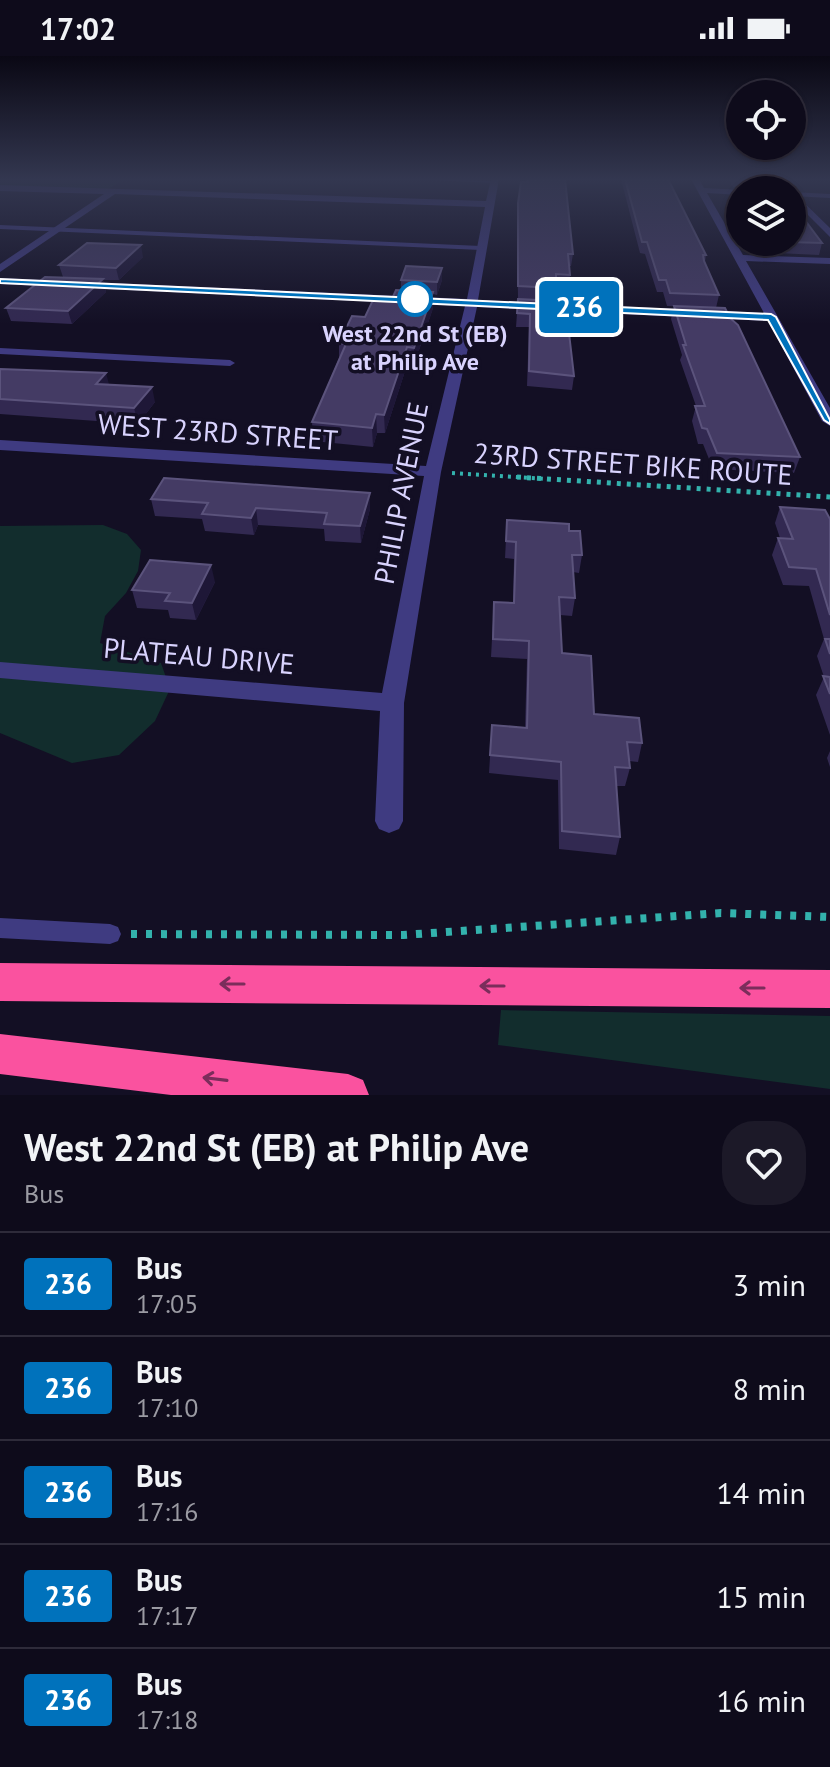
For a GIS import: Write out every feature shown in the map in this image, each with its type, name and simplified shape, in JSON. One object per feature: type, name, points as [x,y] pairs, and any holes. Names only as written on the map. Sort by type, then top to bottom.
[{"type":"highway","points":[[0,982],[830,989]]},
{"type":"highway","points":[[0,1054],[348,1095]]},
{"type":"street","points":[[0,269],[59,227]]},
{"type":"street","name":"PHILIP AVENUE","points":[[389,821],[392,703],[433,472],[472,302],[485,227]]},
{"type":"street","points":[[722,227],[830,421]]},
{"type":"street","points":[[739,258],[830,261]]},
{"type":"street","points":[[0,281],[771,317]]},
{"type":"street","name":"WEST 23RD STREET","points":[[0,445],[433,472]]},
{"type":"street","name":"PLATEAU DRIVE","points":[[0,670],[392,703]]},
{"type":"lane","points":[[9,227],[481,248]]},
{"type":"lane","points":[[0,351],[230,363]]},
{"type":"lane","points":[[0,928],[110,934]]},
{"type":"path","name":"23RD STREET BIKE ROUTE","points":[[433,472],[830,497]]},
{"type":"path","points":[[110,934],[403,935],[721,913],[830,917]]},
{"type":"green space","points":[[103,525],[127,534],[141,550],[138,571],[126,593],[105,616],[100,643],[161,663],[170,689],[155,721],[119,755],[72,763],[0,733],[0,526]]},
{"type":"green space","points":[[501,1010],[830,1016],[830,1089],[498,1045]]},
{"type":"building","points":[[518,227],[570,227],[573,254],[568,254],[570,275],[556,274],[556,288],[518,286]]},
{"type":"building","points":[[638,227],[692,227],[706,255],[703,255],[704,261],[719,295],[670,293],[666,280],[659,280],[647,242],[642,242]]},
{"type":"building","points":[[806,227],[810,227],[822,243],[806,243]]},
{"type":"building","points":[[87,243],[141,245],[116,268],[59,265]]},
{"type":"building","points":[[406,266],[442,268],[437,282],[401,280]]},
{"type":"building","points":[[45,277],[103,279],[68,311],[6,308]]},
{"type":"building","points":[[396,290],[433,292],[414,348],[407,347],[384,415],[376,414],[372,428],[312,422],[346,344],[339,343],[352,316],[365,317],[373,300],[391,301]]},
{"type":"building","points":[[518,299],[557,301],[558,316],[567,316],[574,376],[529,371],[530,314],[517,313]]},
{"type":"building","points":[[674,306],[725,308],[738,325],[800,457],[717,453],[707,429],[702,428],[695,406],[705,406],[683,345],[686,345]]},
{"type":"building","points":[[0,369],[106,373],[96,384],[152,387],[134,408],[0,399]]},
{"type":"building","points":[[164,478],[370,493],[360,526],[324,524],[327,513],[256,508],[251,518],[202,514],[208,503],[151,499]]},
{"type":"building","points":[[780,507],[825,510],[830,519],[830,615],[816,569],[789,567],[778,538],[793,539]]},
{"type":"building","points":[[507,520],[569,524],[569,531],[580,531],[582,555],[572,555],[575,598],[559,597],[562,653],[591,656],[594,714],[639,718],[642,743],[627,742],[630,768],[615,767],[620,837],[562,831],[561,762],[490,755],[492,725],[527,728],[529,641],[493,639],[494,602],[514,603],[516,542],[506,541]]},
{"type":"building","points":[[150,560],[211,565],[192,603],[165,601],[170,593],[132,590]]},
{"type":"building","points":[[823,676],[830,677],[830,694]]},
{"type":"bus line","name":"236","points":[[0,281],[771,317],[830,420]]},
{"type":"place","name":"West 22nd St (EB) at Philip Ave","points":[[415,299]]}]
